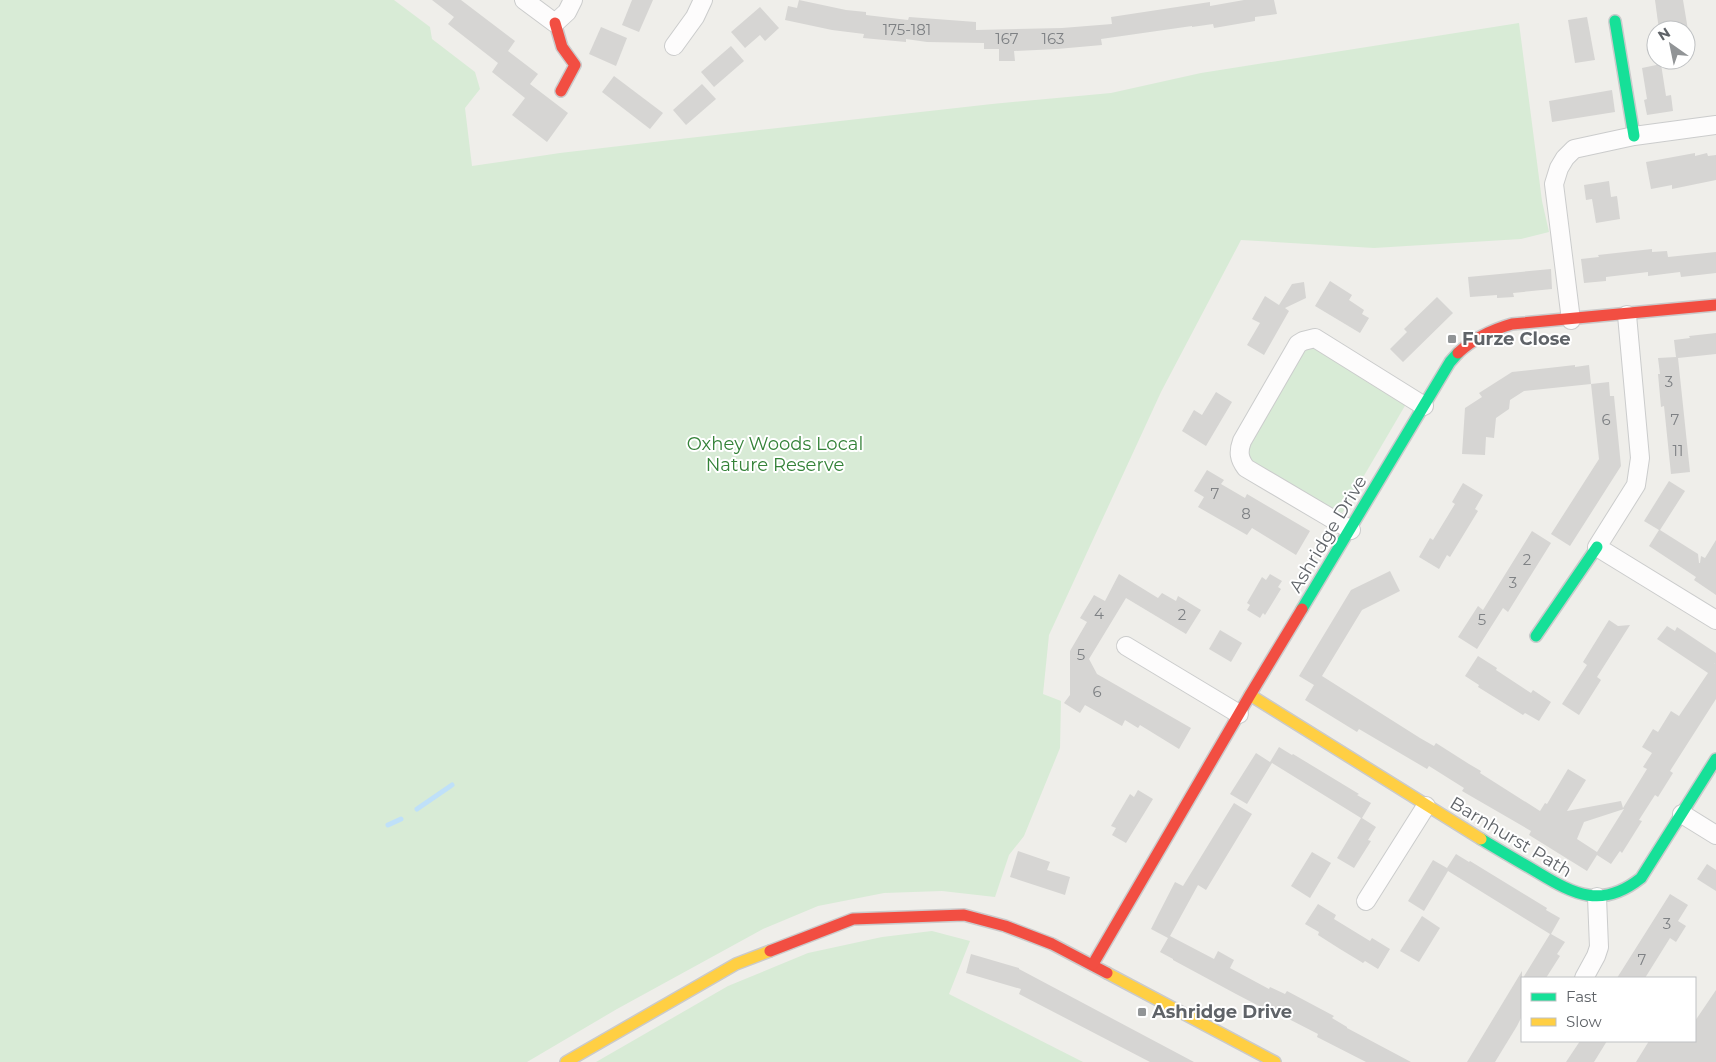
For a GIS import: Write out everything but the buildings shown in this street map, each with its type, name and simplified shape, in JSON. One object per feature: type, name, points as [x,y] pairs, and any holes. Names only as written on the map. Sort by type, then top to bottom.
[{"type":"street","points":[[524,0],[555,23],[562,48],[575,65],[561,91]]},
{"type":"street","points":[[555,23],[567,12],[574,0]]},
{"type":"street","points":[[674,46],[703,0]]},
{"type":"street","points":[[1615,21],[1634,136]]},
{"type":"street","points":[[1571,320],[1554,184],[1558,168],[1565,158],[1574,149],[1634,136],[1716,125]]},
{"type":"street","name":"Ashridge Drive","points":[[1093,964],[1250,695],[1351,530],[1450,362],[1466,345],[1483,334],[1512,324],[1627,315],[1716,305]]},
{"type":"street","points":[[1536,636],[1636,485],[1640,458],[1627,315]]},
{"type":"street","points":[[1351,530],[1246,468],[1239,456],[1242,441],[1298,344],[1315,338],[1424,406]]},
{"type":"street","points":[[1596,547],[1716,620]]},
{"type":"street","points":[[1126,646],[1240,714]]},
{"type":"street","name":"Barnhurst Path","points":[[1250,695],[1426,806],[1564,890],[1576,895],[1597,897],[1621,893],[1641,878],[1716,759]]},
{"type":"street","points":[[1366,901],[1426,806]]},
{"type":"street","points":[[1682,814],[1716,835]]},
{"type":"street","points":[[1585,977],[1599,947],[1597,897]]},
{"type":"street","points":[[566,1062],[736,964],[853,919],[964,915],[1034,937],[1093,964],[1275,1062]]},
{"type":"green space","name":"Oxhey Woods Local Nature Reserve","points":[[0,0],[394,0],[430,27],[432,39],[475,72],[480,89],[465,108],[472,166],[671,140],[992,104],[1111,93],[1201,73],[1519,23],[1542,201],[1549,232],[1521,239],[1374,248],[1241,240],[1161,392],[1049,635],[1043,694],[1061,701],[1060,748],[1024,836],[1009,855],[995,897],[942,891],[884,893],[818,906],[763,929],[617,1009],[527,1062],[0,1062]]},
{"type":"green space","points":[[1312,345],[1406,404],[1341,515],[1253,464],[1248,454],[1249,444],[1303,351]]},
{"type":"green space","points":[[932,931],[970,941],[949,994],[1083,1062],[596,1062],[728,986],[808,953],[882,937]]},
{"type":"waterway","points":[[417,809],[452,785]]},
{"type":"waterway","points":[[388,825],[401,819]]},
{"type":"traffic: fast","points":[[1615,21],[1634,136]]},
{"type":"traffic: fast","points":[[1302,609],[1450,362],[1458,353]]},
{"type":"traffic: fast","points":[[1536,636],[1597,547]]},
{"type":"traffic: fast","points":[[1481,839],[1551,880],[1576,892],[1601,896],[1614,893],[1627,888],[1641,878],[1716,759]]},
{"type":"traffic: slow","points":[[1250,695],[1481,839]]},
{"type":"traffic: slow","points":[[566,1062],[736,964],[770,951]]},
{"type":"traffic: slow","points":[[1107,973],[1275,1062]]},
{"type":"traffic: jam","points":[[555,23],[562,47],[575,65],[561,91]]},
{"type":"traffic: jam","points":[[1458,353],[1483,335],[1512,324],[1716,305]]},
{"type":"traffic: jam","points":[[1093,964],[1302,609]]},
{"type":"traffic: jam","points":[[770,951],[853,919],[964,915],[1005,926],[1052,944],[1107,973]]},
{"type":"place","name":"Furze Close","points":[[1452,339]]},
{"type":"place","name":"Ashridge Drive","points":[[1142,1012]]}]
